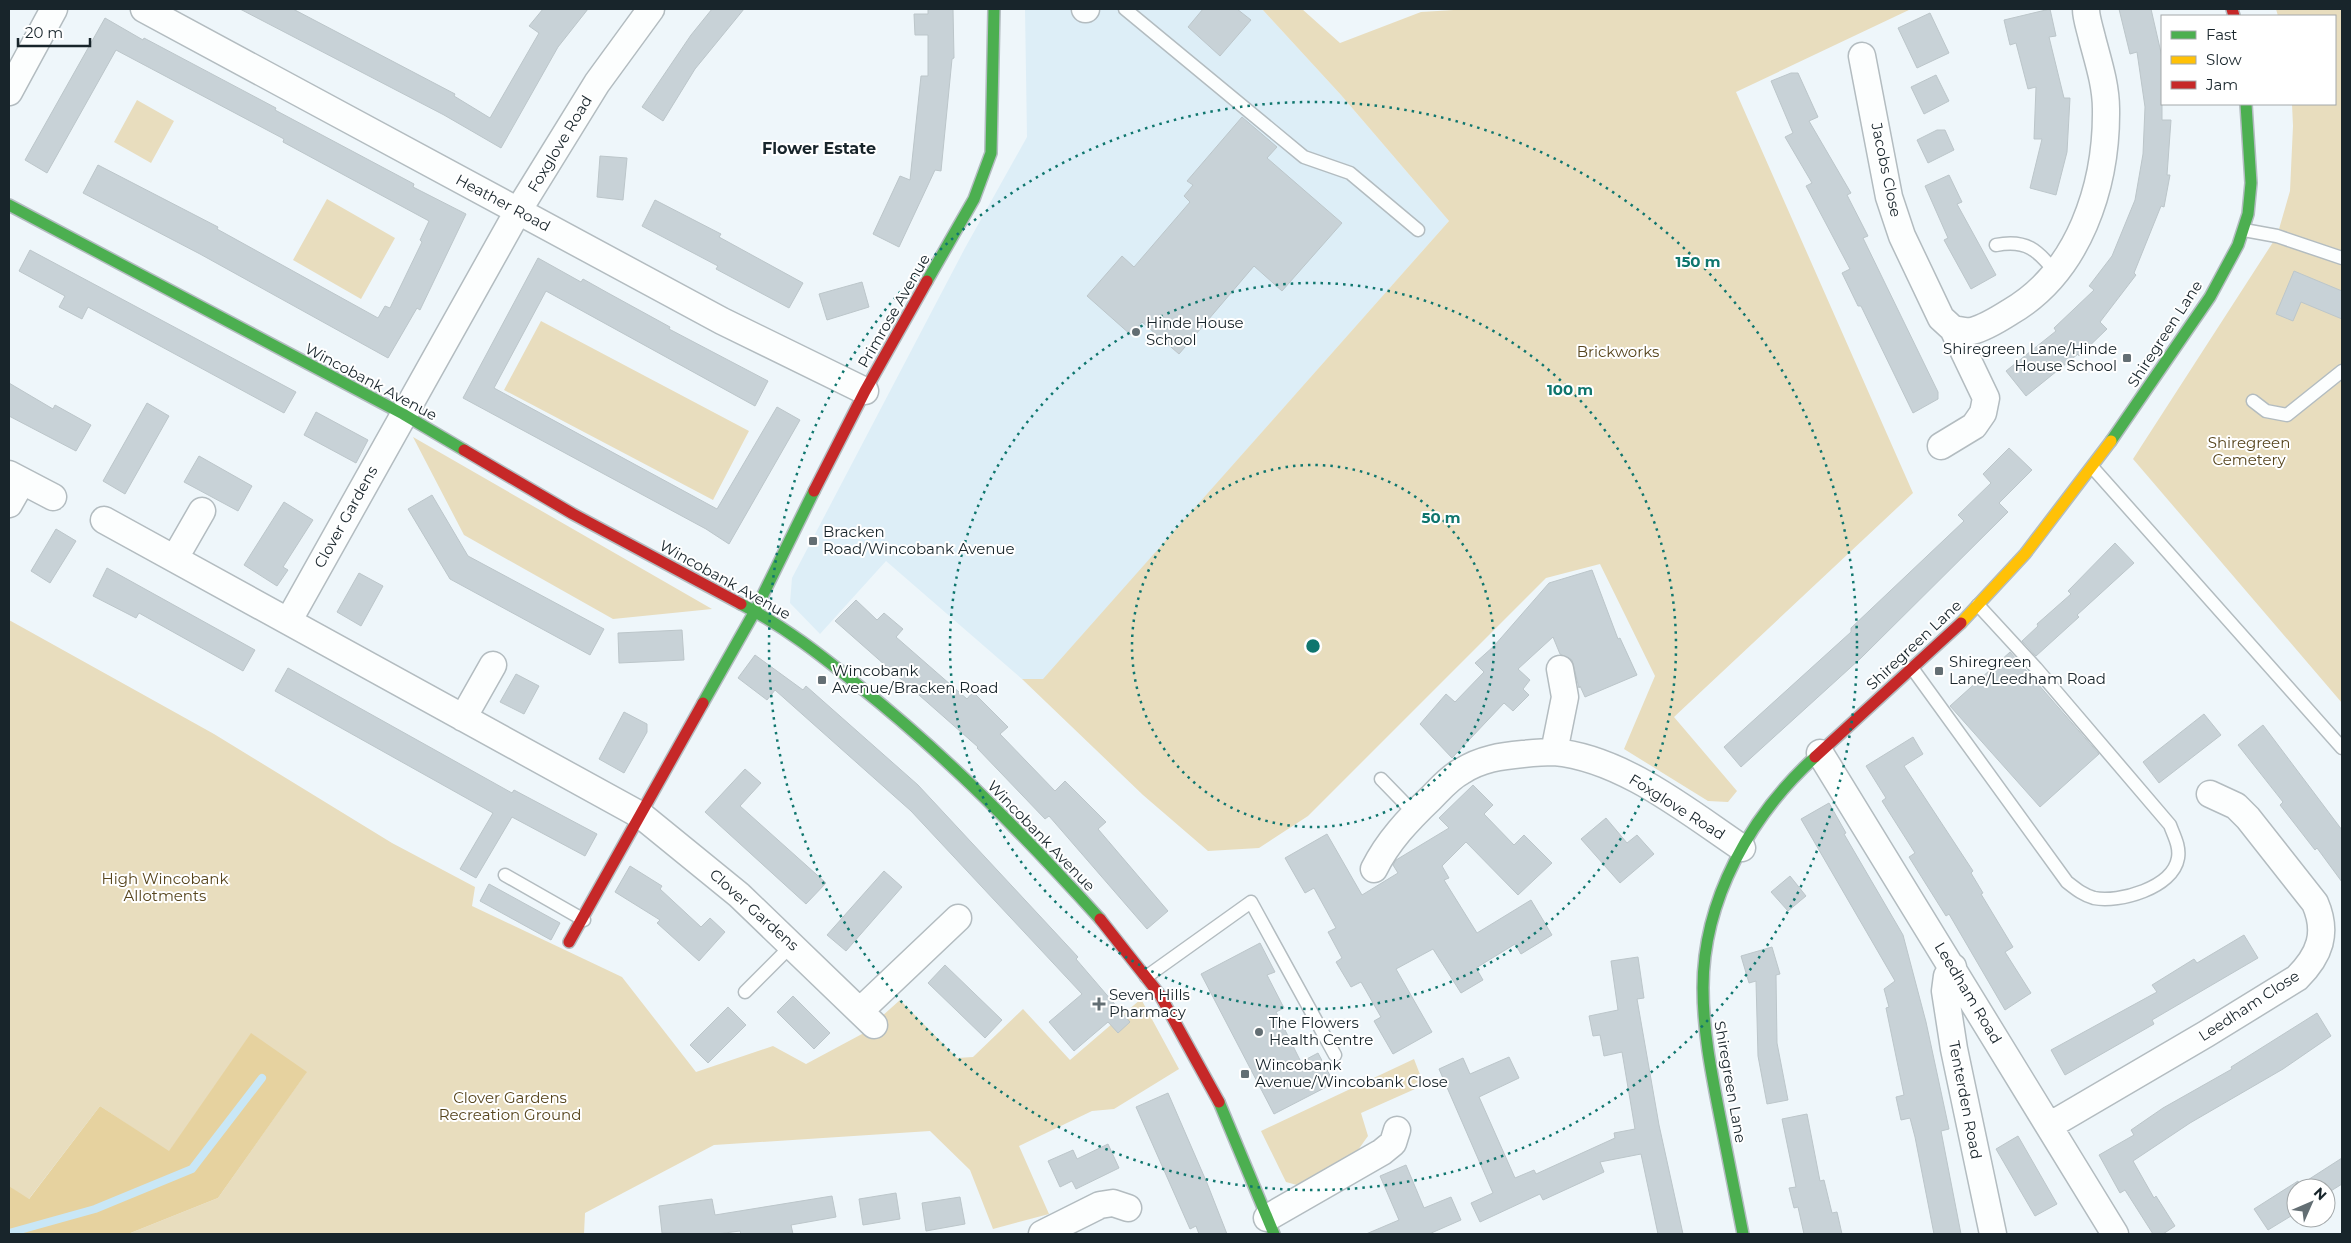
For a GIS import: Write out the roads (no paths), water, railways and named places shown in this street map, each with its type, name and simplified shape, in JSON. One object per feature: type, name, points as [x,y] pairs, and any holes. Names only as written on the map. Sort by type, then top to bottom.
[{"type":"street","points":[[9,92],[54,9]]},
{"type":"street","name":"Heather Road","points":[[144,9],[722,321],[865,391]]},
{"type":"street","name":"Foxglove Road","points":[[403,414],[518,212],[597,83],[651,9]]},
{"type":"street","name":"Primrose Avenue","points":[[755,611],[777,562],[865,391],[970,207],[984,176],[991,143],[994,9]]},
{"type":"street","points":[[1953,329],[1972,331],[2030,301],[2056,273],[2075,245],[2091,210],[2100,174],[2105,138],[2106,107],[2102,76],[2086,9]]},
{"type":"street","name":"Jacobs Close","points":[[1862,56],[1889,197],[1902,236],[1941,318],[1953,329],[1986,398],[1983,413],[1974,426],[1941,446]]},
{"type":"street","name":"Shiregreen Lane","points":[[1743,1234],[1705,1040],[1702,988],[1707,946],[1727,878],[1742,848],[1766,810],[1820,753],[1912,668],[2014,568],[2093,468],[2200,310],[2230,260],[2244,230],[2251,199],[2246,105]]},
{"type":"street","name":"Wincobank Avenue","points":[[9,205],[403,414],[582,518],[755,611],[808,645],[889,710],[960,774],[1039,852],[1106,926],[1160,995],[1224,1110],[1250,1170],[1270,1226]]},
{"type":"street","name":"Clover Gardens","points":[[289,620],[403,414]]},
{"type":"street","points":[[9,504],[15,478],[53,497]]},
{"type":"street","points":[[175,558],[202,511]]},
{"type":"street","name":"Clover Gardens","points":[[104,520],[244,598],[289,620],[642,816],[739,895],[868,1017],[958,918]]},
{"type":"street","points":[[570,942],[755,611]]},
{"type":"street","points":[[463,718],[493,665]]},
{"type":"street","points":[[1554,752],[1564,697],[1560,669]]},
{"type":"street","name":"Foxglove Road","points":[[1374,869],[1385,847],[1415,814],[1460,772],[1477,763],[1502,756],[1554,752],[1590,760],[1628,775],[1662,794],[1742,848]]},
{"type":"street","name":"Leedham Road","points":[[1820,753],[1953,966],[2091,1199],[2115,1234]]},
{"type":"street","name":"Leedham Close","points":[[2049,1126],[2298,978],[2310,966],[2318,949],[2322,933],[2321,918],[2315,903],[2248,818],[2236,806],[2210,794]]},
{"type":"street","name":"Tenterden Road","points":[[1953,966],[1947,976],[1945,991],[1954,1049],[1993,1234]]},
{"type":"street","points":[[1270,1226],[1382,1152],[1392,1143],[1397,1130]]},
{"type":"street","points":[[1042,1234],[1100,1205],[1113,1203],[1128,1208]]},
{"type":"lane","points":[[1125,9],[1304,157],[1350,173],[1418,230]]},
{"type":"lane","points":[[2244,230],[2276,236],[2342,258]]},
{"type":"lane","points":[[1996,245],[2012,242],[2029,246],[2042,256],[2056,273]]},
{"type":"lane","points":[[2253,401],[2266,411],[2287,415],[2342,371]]},
{"type":"lane","points":[[2093,468],[2342,748]]},
{"type":"lane","points":[[1912,668],[2067,882],[2082,893],[2094,898],[2120,898],[2138,894],[2161,881],[2172,870],[2178,860],[2178,846],[2170,825],[2036,668],[1978,605]]},
{"type":"lane","points":[[1380,779],[1415,814]]},
{"type":"lane","points":[[505,875],[584,920]]},
{"type":"lane","points":[[1146,977],[1251,902],[1335,1055]]},
{"type":"lane","points":[[745,992],[792,945]]},
{"type":"waterway","points":[[9,1233],[95,1209],[192,1169],[262,1078]]},
{"type":"place","name":"Hinde House School","points":[[1136,332]]},
{"type":"place","name":"Shiregreen Lane/Hinde House School","points":[[2127,358]]},
{"type":"place","name":"Bracken Road/Wincobank Avenue","points":[[813,541]]},
{"type":"place","name":"Shiregreen Lane/Leedham Road","points":[[1939,671]]},
{"type":"place","name":"Wincobank Avenue/Bracken Road","points":[[822,680]]},
{"type":"place","name":"Seven Hills Pharmacy","points":[[1099,1004]]},
{"type":"place","name":"The Flowers Health Centre","points":[[1259,1032]]},
{"type":"place","name":"Wincobank Avenue/Wincobank Close","points":[[1245,1074]]},
{"type":"district","name":"Flower Estate","points":[[819,148]]},
{"type":"park label","name":"Brickworks","points":[[1618,352]]},
{"type":"park label","name":"Shiregreen Cemetery","points":[[2249,452]]},
{"type":"park label","name":"High Wincobank Allotments","points":[[165,888]]},
{"type":"park label","name":"Clover Gardens Recreation Ground","points":[[510,1106]]}]
